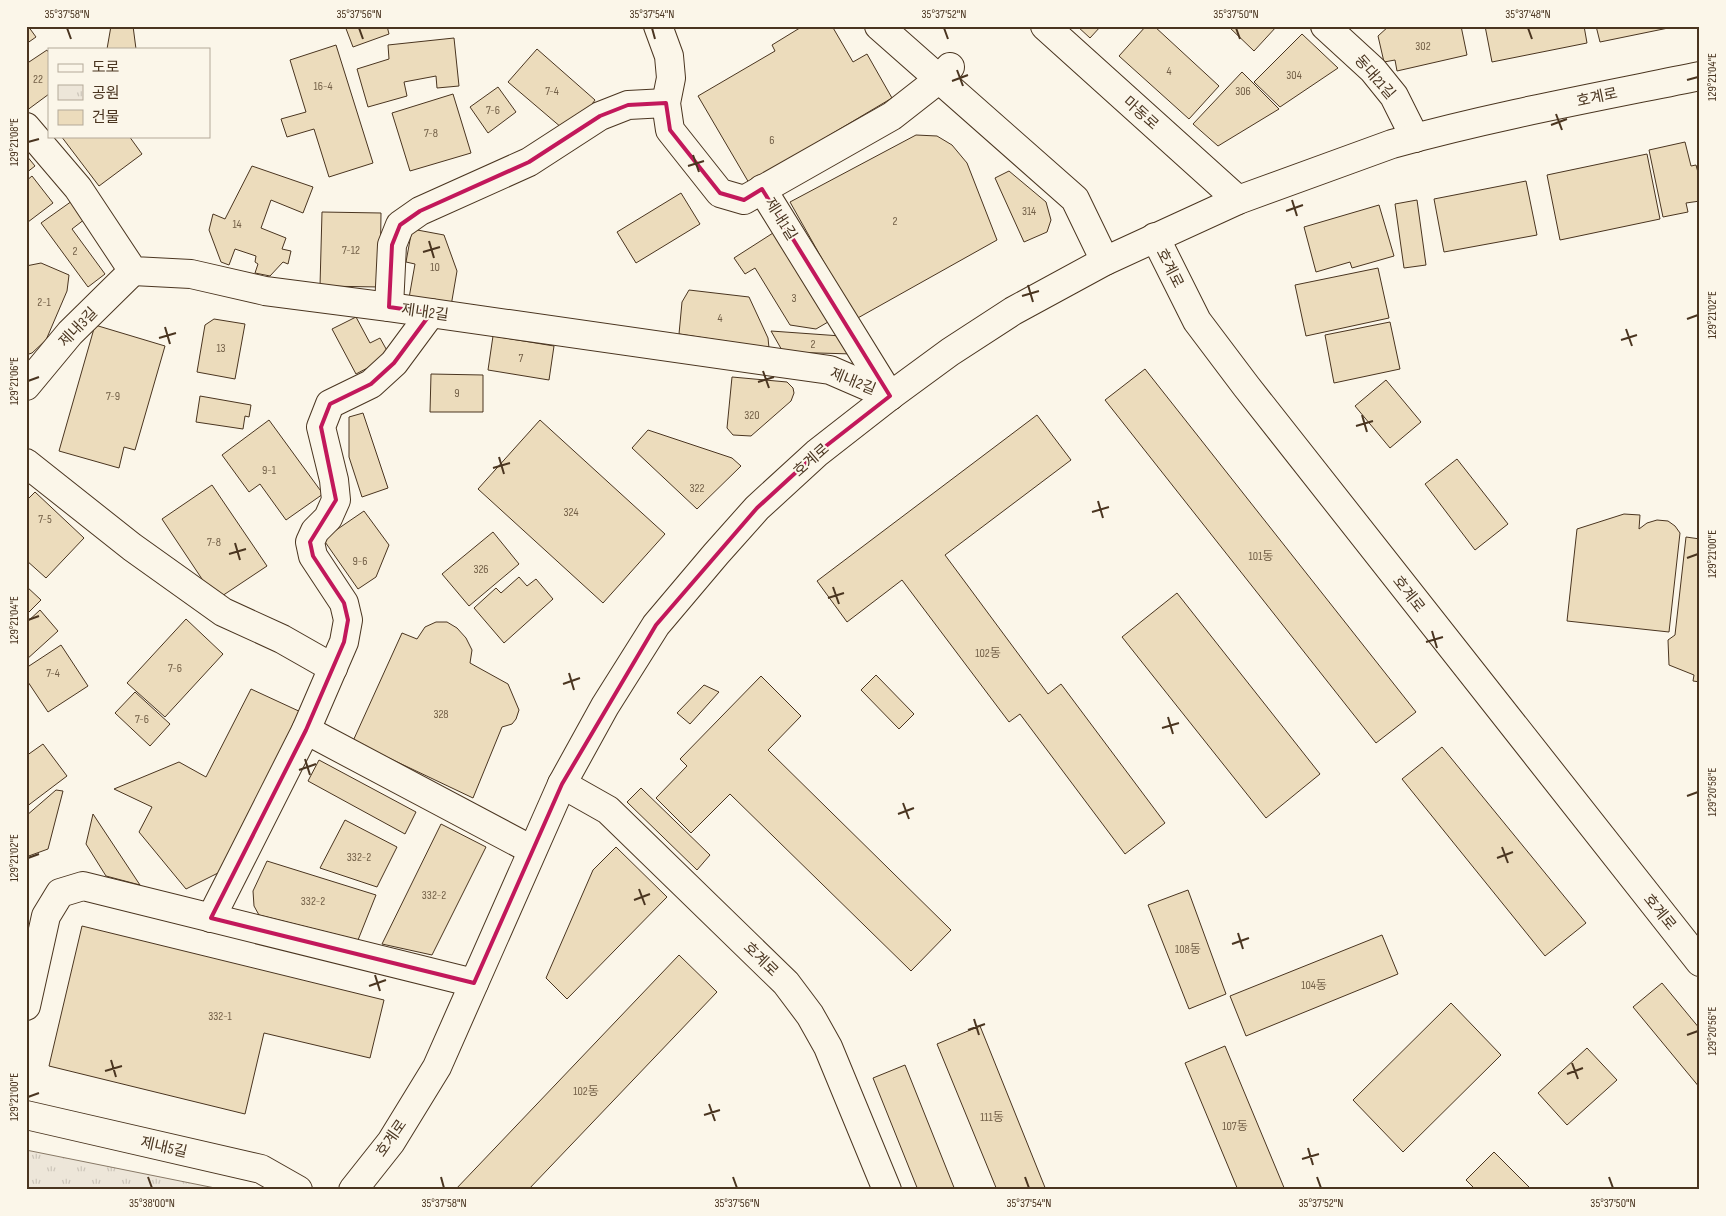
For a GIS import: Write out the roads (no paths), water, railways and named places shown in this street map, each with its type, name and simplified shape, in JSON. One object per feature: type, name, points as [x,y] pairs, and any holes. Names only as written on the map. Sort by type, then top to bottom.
[{"type":"street","name":"제내1길","points":[[658,26],[669,56],[671,78],[666,103],[670,130],[720,193],[744,200],[762,189],[890,396]]},
{"type":"street","points":[[879,26],[944,74],[1075,199],[1105,261]]},
{"type":"street","name":"마동로","points":[[1045,26],[1238,200]]},
{"type":"street","name":"동대21길","points":[[1324,26],[1373,70],[1394,96],[1414,138]]},
{"type":"street","points":[[762,189],[892,116],[944,74]]},
{"type":"street","name":"호계로","points":[[353,1190],[391,1142],[437,1066],[562,784],[605,706],[656,625],[756,508],[817,453],[950,352],[1013,311],[1105,261],[1238,200],[1323,168],[1414,138],[1472,123],[1700,76]]},
{"type":"street","points":[[389,307],[392,245],[400,225],[420,211],[529,162],[600,116],[628,105],[666,103]]},
{"type":"street","points":[[26,127],[78,188],[132,271]]},
{"type":"street","name":"호계로","points":[[1155,237],[1198,321],[1241,379],[1700,962]]},
{"type":"street","name":"제내2길","points":[[132,271],[191,274],[265,291],[430,312],[830,370],[890,396]]},
{"type":"street","name":"제내3길","points":[[26,386],[70,332],[132,271]]},
{"type":"street","points":[[211,918],[306,730],[344,642],[348,620],[344,603],[313,556],[310,542],[315,531],[328,518],[336,500],[334,480],[321,427],[330,404],[370,384],[394,363],[430,312]]},
{"type":"street","points":[[26,463],[132,547],[223,612],[282,639],[333,668]]},
{"type":"street","points":[[306,730],[532,850]]},
{"type":"street","name":"호계로","points":[[562,784],[608,810],[786,983],[810,1015],[828,1048],[887,1190]]},
{"type":"street","points":[[26,1006],[46,916],[60,893],[83,886],[474,983]]},
{"type":"street","name":"제내5길","points":[[26,1115],[261,1169],[298,1190]]}]
